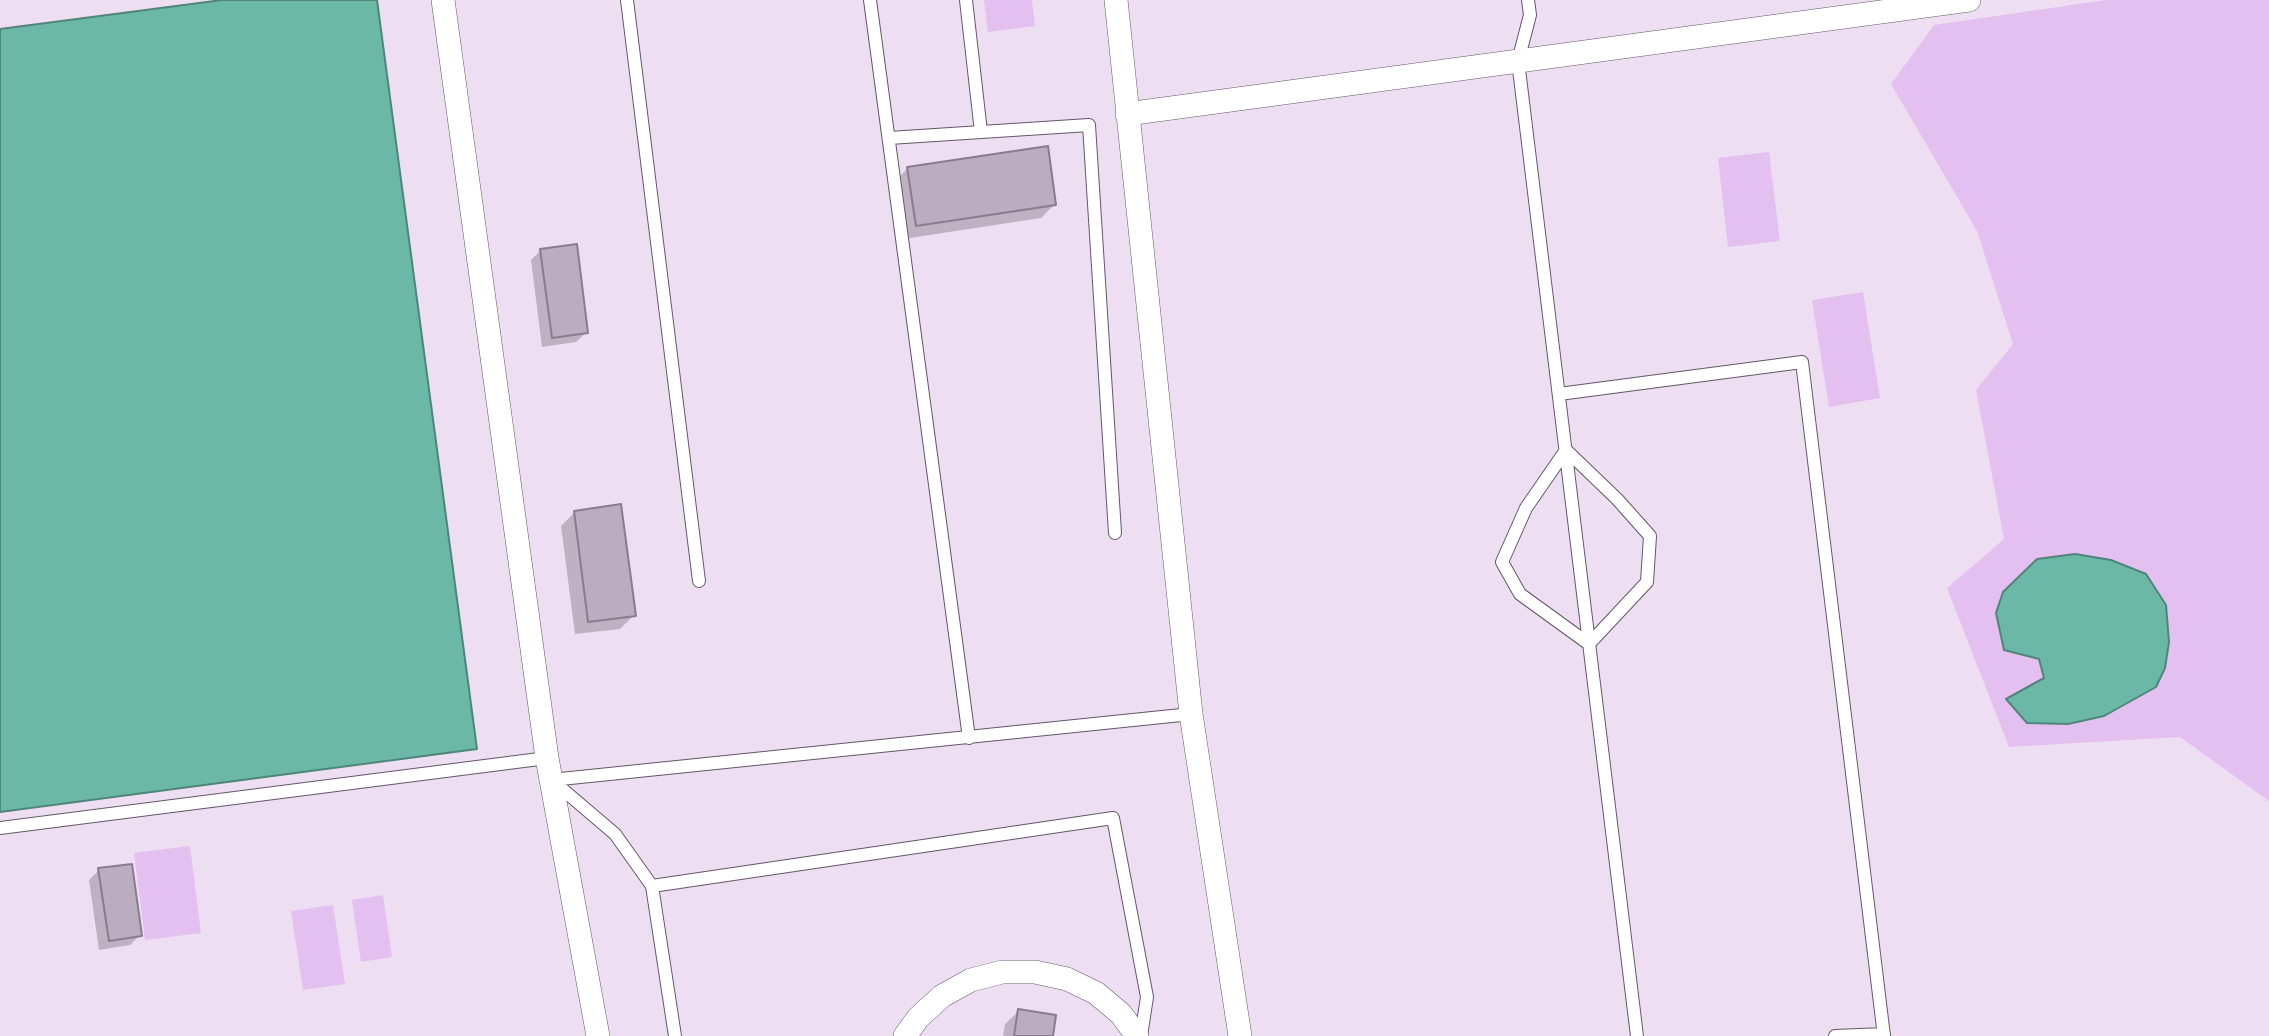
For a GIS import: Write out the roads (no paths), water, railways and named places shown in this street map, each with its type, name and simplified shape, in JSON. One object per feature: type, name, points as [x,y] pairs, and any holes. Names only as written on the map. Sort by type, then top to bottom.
[{"type":"street","points":[[443,0],[549,769],[598,1036]]},
{"type":"street","points":[[1116,0],[1191,714],[1240,1036]]},
{"type":"street","points":[[1127,114],[1969,0]]},
{"type":"street","points":[[905,1036],[918,1018],[942,996],[971,981],[1002,972],[1035,972],[1067,979],[1096,993],[1121,1014],[1139,1036]]},
{"type":"lane","points":[[627,0],[699,581]]},
{"type":"lane","points":[[870,0],[970,738]]},
{"type":"lane","points":[[966,0],[981,132]]},
{"type":"lane","points":[[1528,0],[1530,15],[1518,61],[1637,1036]]},
{"type":"lane","points":[[889,138],[1088,125],[1115,533]]},
{"type":"lane","points":[[1559,394],[1802,362],[1884,1035],[1835,1036]]},
{"type":"lane","points":[[1566,450],[1526,508],[1502,562],[1520,594],[1589,644]]},
{"type":"lane","points":[[1566,450],[1617,499],[1650,536],[1647,582],[1589,644]]},
{"type":"lane","points":[[0,828],[549,769],[970,738],[1191,714]]},
{"type":"lane","points":[[549,769],[615,834],[652,886],[675,1036]]},
{"type":"lane","points":[[652,886],[1113,818],[1147,997],[1139,1036]]}]
